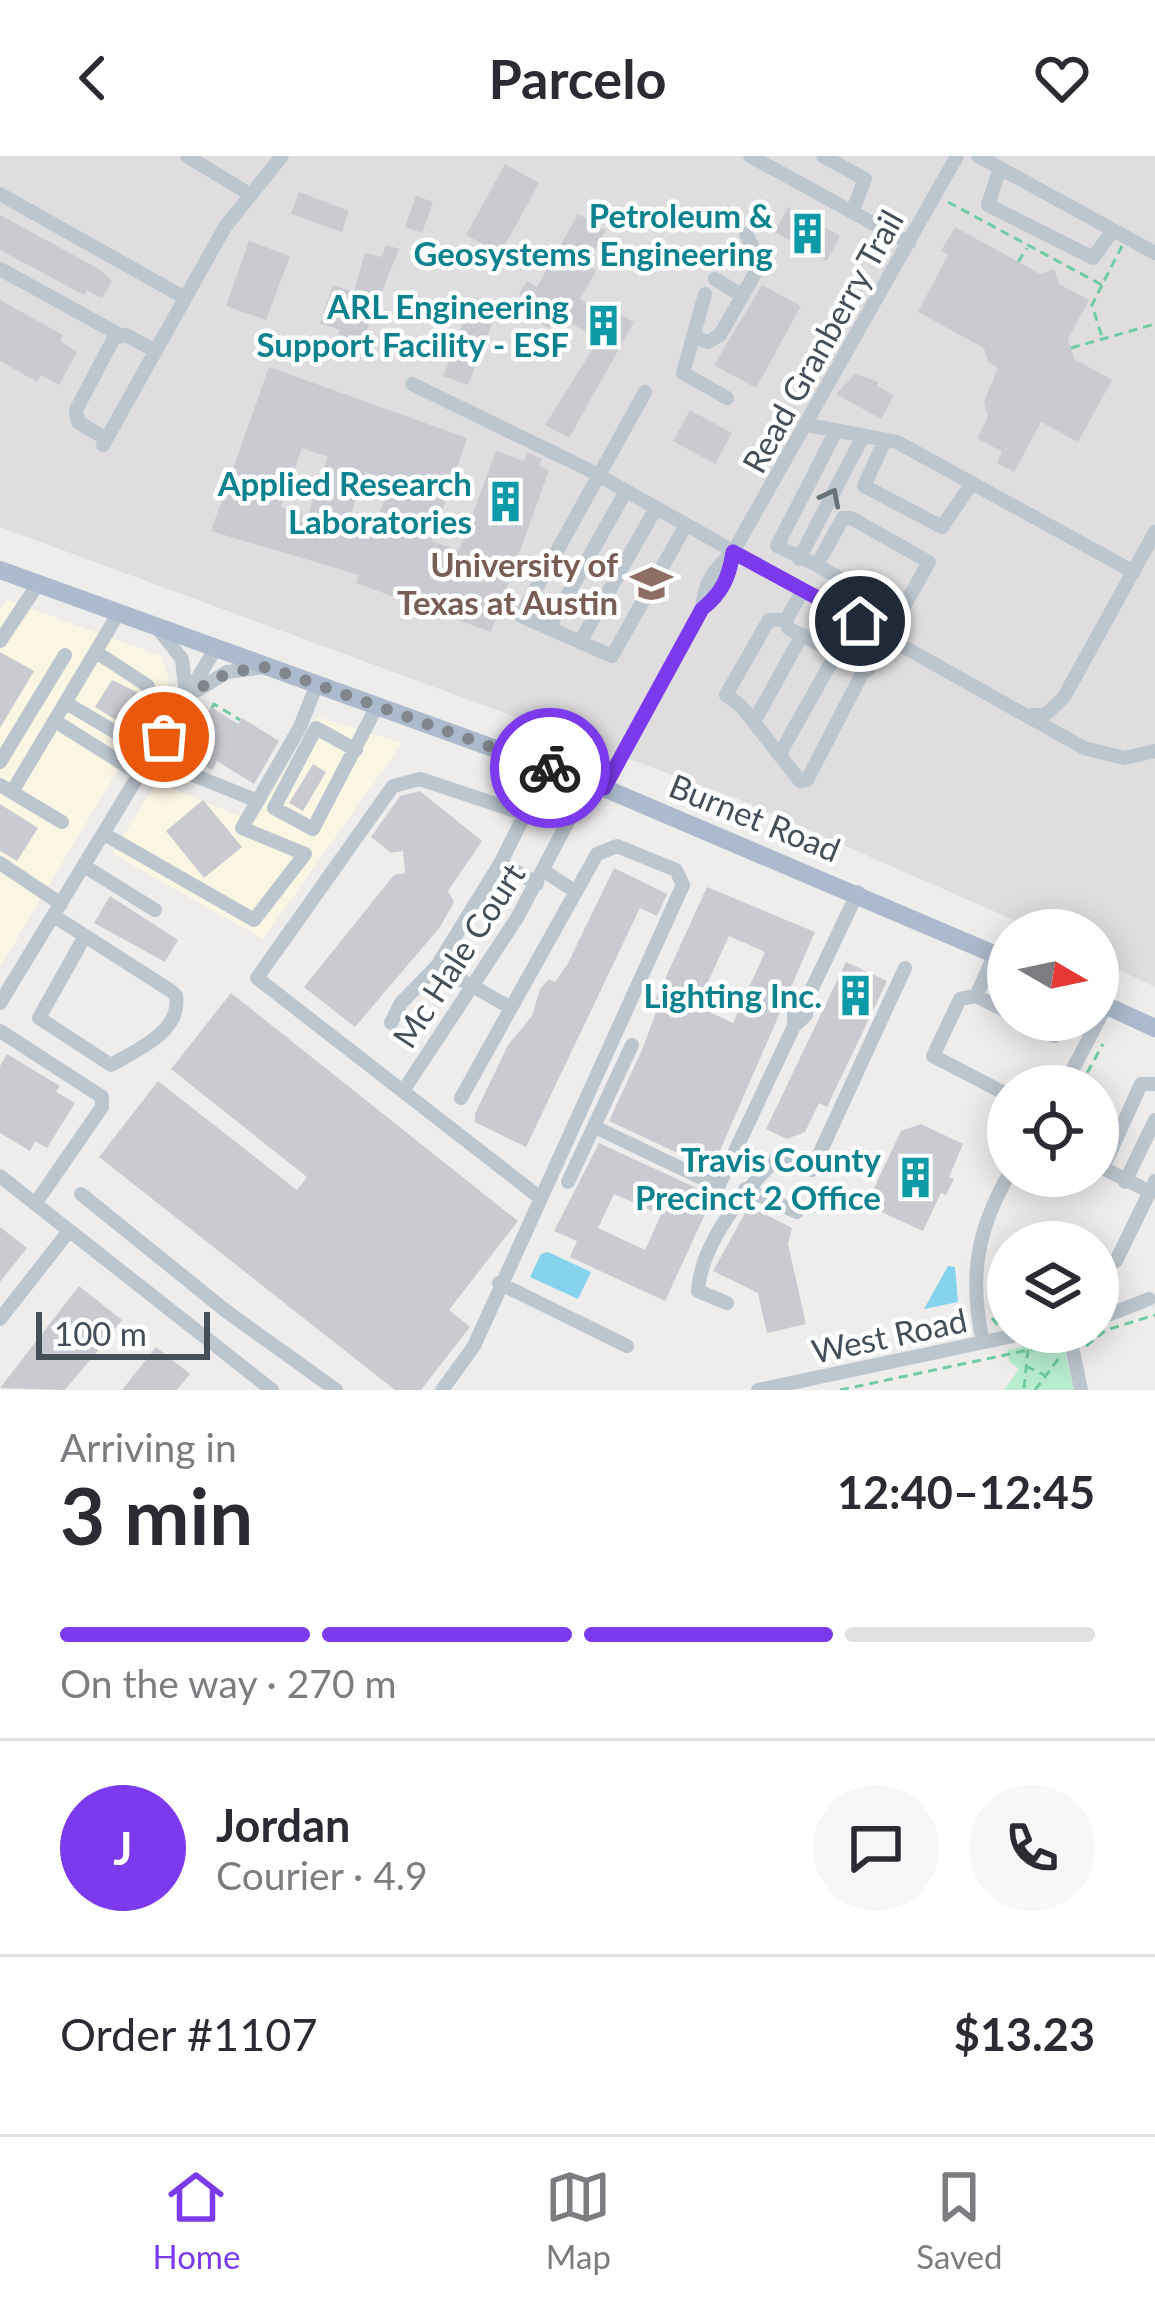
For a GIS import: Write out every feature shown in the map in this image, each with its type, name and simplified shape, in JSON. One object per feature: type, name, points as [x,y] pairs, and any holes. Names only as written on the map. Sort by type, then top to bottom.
[{"type":"main road","name":"Burnet Road","points":[[0,570],[597,785],[987,950]]},
{"type":"main road","points":[[1119,1012],[1155,1028]]},
{"type":"street","points":[[187,156],[251,195]]},
{"type":"street","points":[[120,334],[76,410],[78,422],[104,442],[225,227],[282,156]]},
{"type":"street","points":[[751,156],[909,243]]},
{"type":"street","points":[[823,156],[865,179],[852,212]]},
{"type":"street","name":"Read Granberry Trail","points":[[597,785],[702,609],[704,590],[716,567],[733,552],[957,156]]},
{"type":"street","points":[[978,156],[1155,253]]},
{"type":"street","points":[[1000,168],[986,199],[1004,214],[1093,258],[1113,230]]},
{"type":"street","points":[[0,194],[185,298]]},
{"type":"street","points":[[693,336],[714,341],[761,263],[761,254],[746,234]]},
{"type":"street","points":[[0,268],[155,351]]},
{"type":"street","points":[[715,279],[741,295]]},
{"type":"street","points":[[705,294],[683,373],[727,398]]},
{"type":"street","points":[[412,384],[592,472],[1084,748],[1124,758],[1155,752]]},
{"type":"street","points":[[645,392],[592,472],[520,616],[612,656],[686,525]]},
{"type":"street","points":[[808,424],[885,440],[1134,572]]},
{"type":"street","points":[[836,431],[778,543],[902,614]]},
{"type":"street","points":[[800,559],[862,436]]},
{"type":"street","points":[[885,440],[864,486],[942,527],[972,483]]},
{"type":"street","points":[[549,628],[626,491]]},
{"type":"street","points":[[580,642],[656,508]]},
{"type":"street","points":[[818,565],[843,518],[929,562],[806,780],[800,781],[754,722],[726,695],[770,620],[786,620],[802,635],[864,670]]},
{"type":"street","points":[[1028,716],[1045,715],[1064,697],[1155,532]]},
{"type":"street","points":[[0,641],[38,584]]},
{"type":"street","points":[[786,620],[803,590]]},
{"type":"street","points":[[62,822],[6,789],[55,721],[118,614]]},
{"type":"street","points":[[156,627],[182,659],[185,702]]},
{"type":"street","points":[[754,722],[802,635]]},
{"type":"street","points":[[0,1003],[216,649]]},
{"type":"street","points":[[66,703],[122,736],[128,734],[149,696],[148,686],[96,652]]},
{"type":"street","points":[[779,755],[836,654]]},
{"type":"street","points":[[0,762],[65,655]]},
{"type":"street","points":[[185,702],[217,676],[268,667]]},
{"type":"street","points":[[104,834],[254,920],[305,854],[242,828],[300,727],[317,685]]},
{"type":"street","points":[[356,750],[316,728],[274,808],[313,829],[356,750],[377,706]]},
{"type":"street","points":[[55,721],[141,775]]},
{"type":"street","points":[[152,758],[258,801]]},
{"type":"street","points":[[391,1023],[400,1003],[437,966],[525,814],[420,779],[393,786],[257,978],[539,1198]]},
{"type":"street","name":"Mc Hale Court","points":[[403,1091],[597,785]]},
{"type":"street","points":[[442,1390],[474,1346],[683,885],[676,870],[617,846],[597,854],[461,1098]]},
{"type":"street","points":[[501,862],[576,892]]},
{"type":"street","points":[[0,863],[85,936],[176,996],[172,1020],[148,1046],[111,1065],[39,1018],[85,936]]},
{"type":"street","points":[[84,866],[155,910]]},
{"type":"street","points":[[595,1127],[714,1194],[794,1026],[794,1008],[807,999],[858,892]]},
{"type":"street","points":[[437,966],[511,1008]]},
{"type":"street","points":[[728,1303],[698,1291],[699,1279],[745,1190],[779,1156],[812,1170],[905,968]]},
{"type":"street","points":[[976,996],[987,980]]},
{"type":"street","points":[[987,1002],[976,996],[960,999],[933,1056],[987,1083]]},
{"type":"street","points":[[0,1031],[102,1097],[102,1108],[35,1204]]},
{"type":"street","points":[[568,1182],[632,1045]]},
{"type":"street","points":[[1119,1256],[1152,1187],[1125,1182],[1103,1168],[1142,1084],[1155,1084]]},
{"type":"street","points":[[1125,1182],[1155,1120]]},
{"type":"street","points":[[0,1177],[272,1390]]},
{"type":"street","points":[[745,1190],[797,1212]]},
{"type":"street","points":[[81,1194],[226,1311],[336,1390]]},
{"type":"street","points":[[982,1342],[973,1292],[977,1246],[999,1197]]},
{"type":"street","points":[[0,1319],[70,1231]]},
{"type":"street","points":[[499,1283],[627,1346]]},
{"type":"street","points":[[1119,1310],[1149,1298]]},
{"type":"street","points":[[207,1338],[226,1311]]},
{"type":"street","name":"West Road","points":[[758,1390],[987,1341]]},
{"type":"street","points":[[1073,1353],[1081,1390]]},
{"type":"path","points":[[1018,262],[1027,249]]},
{"type":"path","points":[[1102,285],[1092,305],[1102,339]]},
{"type":"path","points":[[1071,348],[1155,324]]},
{"type":"path","points":[[212,708],[214,704],[240,720]]},
{"type":"path","points":[[1091,1065],[1102,1044]]},
{"type":"path","points":[[1119,1326],[1155,1315]]},
{"type":"path","points":[[840,1390],[1014,1353]]},
{"type":"path","points":[[1024,1388],[1028,1353]]},
{"type":"path","points":[[1035,1390],[1063,1353]]},
{"type":"path","points":[[1026,1366],[1045,1376]]},
{"type":"shaded area","name":"University of Texas at Austin","points":[[0,156],[1155,156],[1155,987],[1119,970],[1119,909],[988,909],[743,801],[0,527]]},
{"type":"shaded area","points":[[7,600],[161,656],[170,682],[0,967],[0,610]]},
{"type":"shaded area","points":[[317,717],[402,743],[263,939],[113,854],[156,782],[254,822]]},
{"type":"green space","points":[[1008,1353],[1065,1353],[1074,1390],[1004,1390],[1019,1369]]},
{"type":"water","points":[[548,1252],[591,1272],[578,1299],[530,1277],[541,1254]]},
{"type":"water","points":[[948,1266],[955,1267],[958,1302],[924,1309]]},
{"type":"building","points":[[505,164],[539,183],[500,254],[466,235]]},
{"type":"building","points":[[299,192],[349,211],[342,232],[291,214]]},
{"type":"building","points":[[416,196],[433,202],[422,233],[405,227]]},
{"type":"building","name":"Petroleum & Geosystems Engineering","points":[[788,207],[840,236],[827,261],[774,232]]},
{"type":"building","name":"ARL Engineering Support Facility - ESF","points":[[578,214],[606,230],[587,265],[596,271],[580,299],[617,319],[620,314],[634,322],[569,438],[545,425],[599,339],[556,315],[549,328],[521,312],[528,299],[519,295],[527,281],[537,287]]},
{"type":"building","points":[[0,215],[99,269],[112,281],[102,298],[87,290],[84,295],[0,250]]},
{"type":"building","points":[[955,227],[1040,274],[1054,269],[1059,284],[1089,300],[1068,339],[1074,359],[1112,380],[1078,442],[1041,422],[1014,472],[997,463],[1002,452],[977,438],[988,417],[984,402],[998,368],[988,362],[984,348],[918,312],[948,255],[941,251]]},
{"type":"building","points":[[249,241],[290,256],[266,320],[226,306]]},
{"type":"building","points":[[386,245],[399,249],[361,345],[337,337],[340,330],[320,323],[333,285],[354,292],[365,253],[382,257]]},
{"type":"building","points":[[762,285],[801,306],[756,388],[714,365]]},
{"type":"building","points":[[472,297],[499,306],[468,385],[443,376],[452,353],[439,348],[443,339],[455,345]]},
{"type":"building","points":[[0,300],[63,335],[60,341],[77,352],[59,385],[41,375],[37,382],[0,361]]},
{"type":"building","name":"Applied Research Laboratories","points":[[269,367],[467,438],[432,541],[459,550],[496,451],[524,461],[527,452],[542,459],[539,466],[549,470],[491,632],[356,583],[359,575],[211,531]],"holes":[[[302,448],[328,457],[307,517],[281,507]],[[366,472],[391,481],[370,540],[345,531]]]},
{"type":"building","points":[[855,374],[879,382],[877,386],[894,395],[881,419],[836,394]]},
{"type":"building","points":[[690,410],[732,433],[715,464],[673,441]]},
{"type":"building","points":[[0,652],[34,671],[0,728]]},
{"type":"building","points":[[112,680],[137,692],[121,723],[95,707]]},
{"type":"building","points":[[211,707],[238,724],[242,718],[279,741],[254,784],[217,761],[212,770],[183,753]]},
{"type":"building","points":[[313,764],[326,772],[303,811],[289,803]]},
{"type":"building","points":[[420,791],[482,841],[448,891],[454,902],[440,927],[355,1027],[304,987],[394,875],[405,873],[403,851],[391,853],[371,837],[400,796]]},
{"type":"building","points":[[203,800],[242,847],[204,878],[166,831]]},
{"type":"building","points":[[0,804],[38,828],[17,861],[0,851]]},
{"type":"building","points":[[614,868],[667,894],[657,916],[640,908],[526,1147],[475,1122],[475,1114],[508,1045],[532,1016],[540,989],[549,979],[555,982],[568,963]]},
{"type":"building","points":[[707,887],[815,932],[712,1169],[609,1121],[642,1050],[658,1007],[653,1005]],"holes":[[[729,936],[765,952],[733,1023],[697,1006]]]},
{"type":"building","points":[[110,896],[178,940],[165,962],[94,923]]},
{"type":"building","points":[[846,962],[887,981],[827,1107],[819,1103],[805,1132],[787,1139],[766,1129]]},
{"type":"building","points":[[231,993],[518,1221],[449,1310],[470,1327],[421,1390],[395,1390],[99,1157],[158,1081],[297,1190],[307,1177],[171,1069]]},
{"type":"building","points":[[7,1054],[60,1086],[56,1092],[75,1103],[47,1148],[35,1141],[30,1151],[0,1133],[0,1066]]},
{"type":"building","name":"Travis County Precinct 2 Office","points":[[921,1124],[963,1144],[949,1177],[954,1179],[946,1195],[941,1193],[923,1231],[866,1205],[901,1131]]},
{"type":"building","points":[[599,1143],[701,1190],[694,1206],[706,1212],[665,1301],[570,1257],[577,1241],[554,1231]],"holes":[[[614,1194],[661,1215],[645,1250],[598,1228]]]},
{"type":"building","points":[[749,1206],[792,1228],[788,1244],[806,1324],[767,1333],[758,1293],[713,1271]]},
{"type":"building","points":[[0,1227],[27,1248],[0,1282]]},
{"type":"building","points":[[79,1286],[122,1320],[109,1337],[65,1390],[0,1388]]},
{"type":"building","points":[[156,1347],[190,1374],[177,1390],[122,1390]]},
{"type":"way so far","points":[[164,737],[185,702],[207,681],[227,672],[268,667],[550,768]]},
{"type":"place","name":"Petroleum & Geosystems Engineering","points":[[807,234]]},
{"type":"place","name":"ARL Engineering Support Facility - ESF","points":[[603,325]]},
{"type":"place","name":"Applied Research Laboratories","points":[[506,502]]},
{"type":"place","name":"University of Texas at Austin","points":[[652,583]]},
{"type":"place","name":"Lighting Inc.","points":[[856,995]]},
{"type":"place","name":"Travis County Precinct 2 Office","points":[[915,1178]]},
{"type":"route","points":[[550,768],[604,788],[702,609],[717,597],[730,574],[733,552],[860,621]]}]
